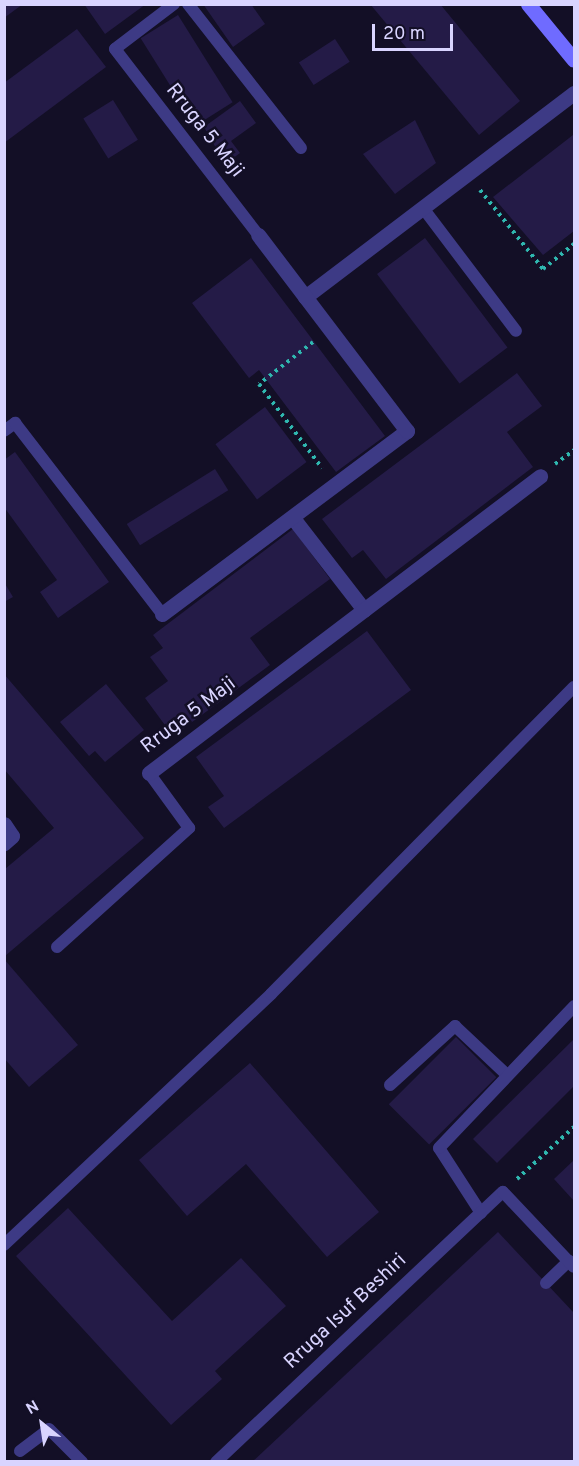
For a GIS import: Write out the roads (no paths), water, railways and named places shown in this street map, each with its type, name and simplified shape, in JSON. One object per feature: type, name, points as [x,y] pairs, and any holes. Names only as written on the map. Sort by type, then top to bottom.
[{"type":"main road","points":[[528,4],[574,60]]},
{"type":"street","points":[[305,297],[574,93]]},
{"type":"street","name":"Rruga 5 Maji","points":[[162,614],[294,518],[407,431],[258,235]]},
{"type":"street","name":"Rruga 5 Maji","points":[[149,773],[540,476]]},
{"type":"street","points":[[294,518],[364,610]]},
{"type":"street","points":[[4,824],[12,836],[4,843]]},
{"type":"lane","name":"Rruga 5 Maji","points":[[174,4],[115,49],[258,235]]},
{"type":"lane","points":[[188,4],[301,148]]},
{"type":"lane","points":[[423,208],[516,331]]},
{"type":"lane","name":"Rruga 5 Maji","points":[[4,431],[15,423],[162,614]]},
{"type":"lane","points":[[4,1245],[271,994],[574,687]]},
{"type":"lane","name":"Rruga 5 Maji","points":[[57,947],[189,828],[149,773]]},
{"type":"lane","points":[[480,1213],[439,1148],[574,1006]]},
{"type":"lane","points":[[390,1085],[455,1026],[507,1075]]},
{"type":"lane","name":"Rruga Isuf Beshiri","points":[[216,1461],[503,1192],[572,1264]]},
{"type":"lane","points":[[546,1283],[572,1264]]},
{"type":"lane","points":[[20,1451],[49,1429],[82,1461]]}]
